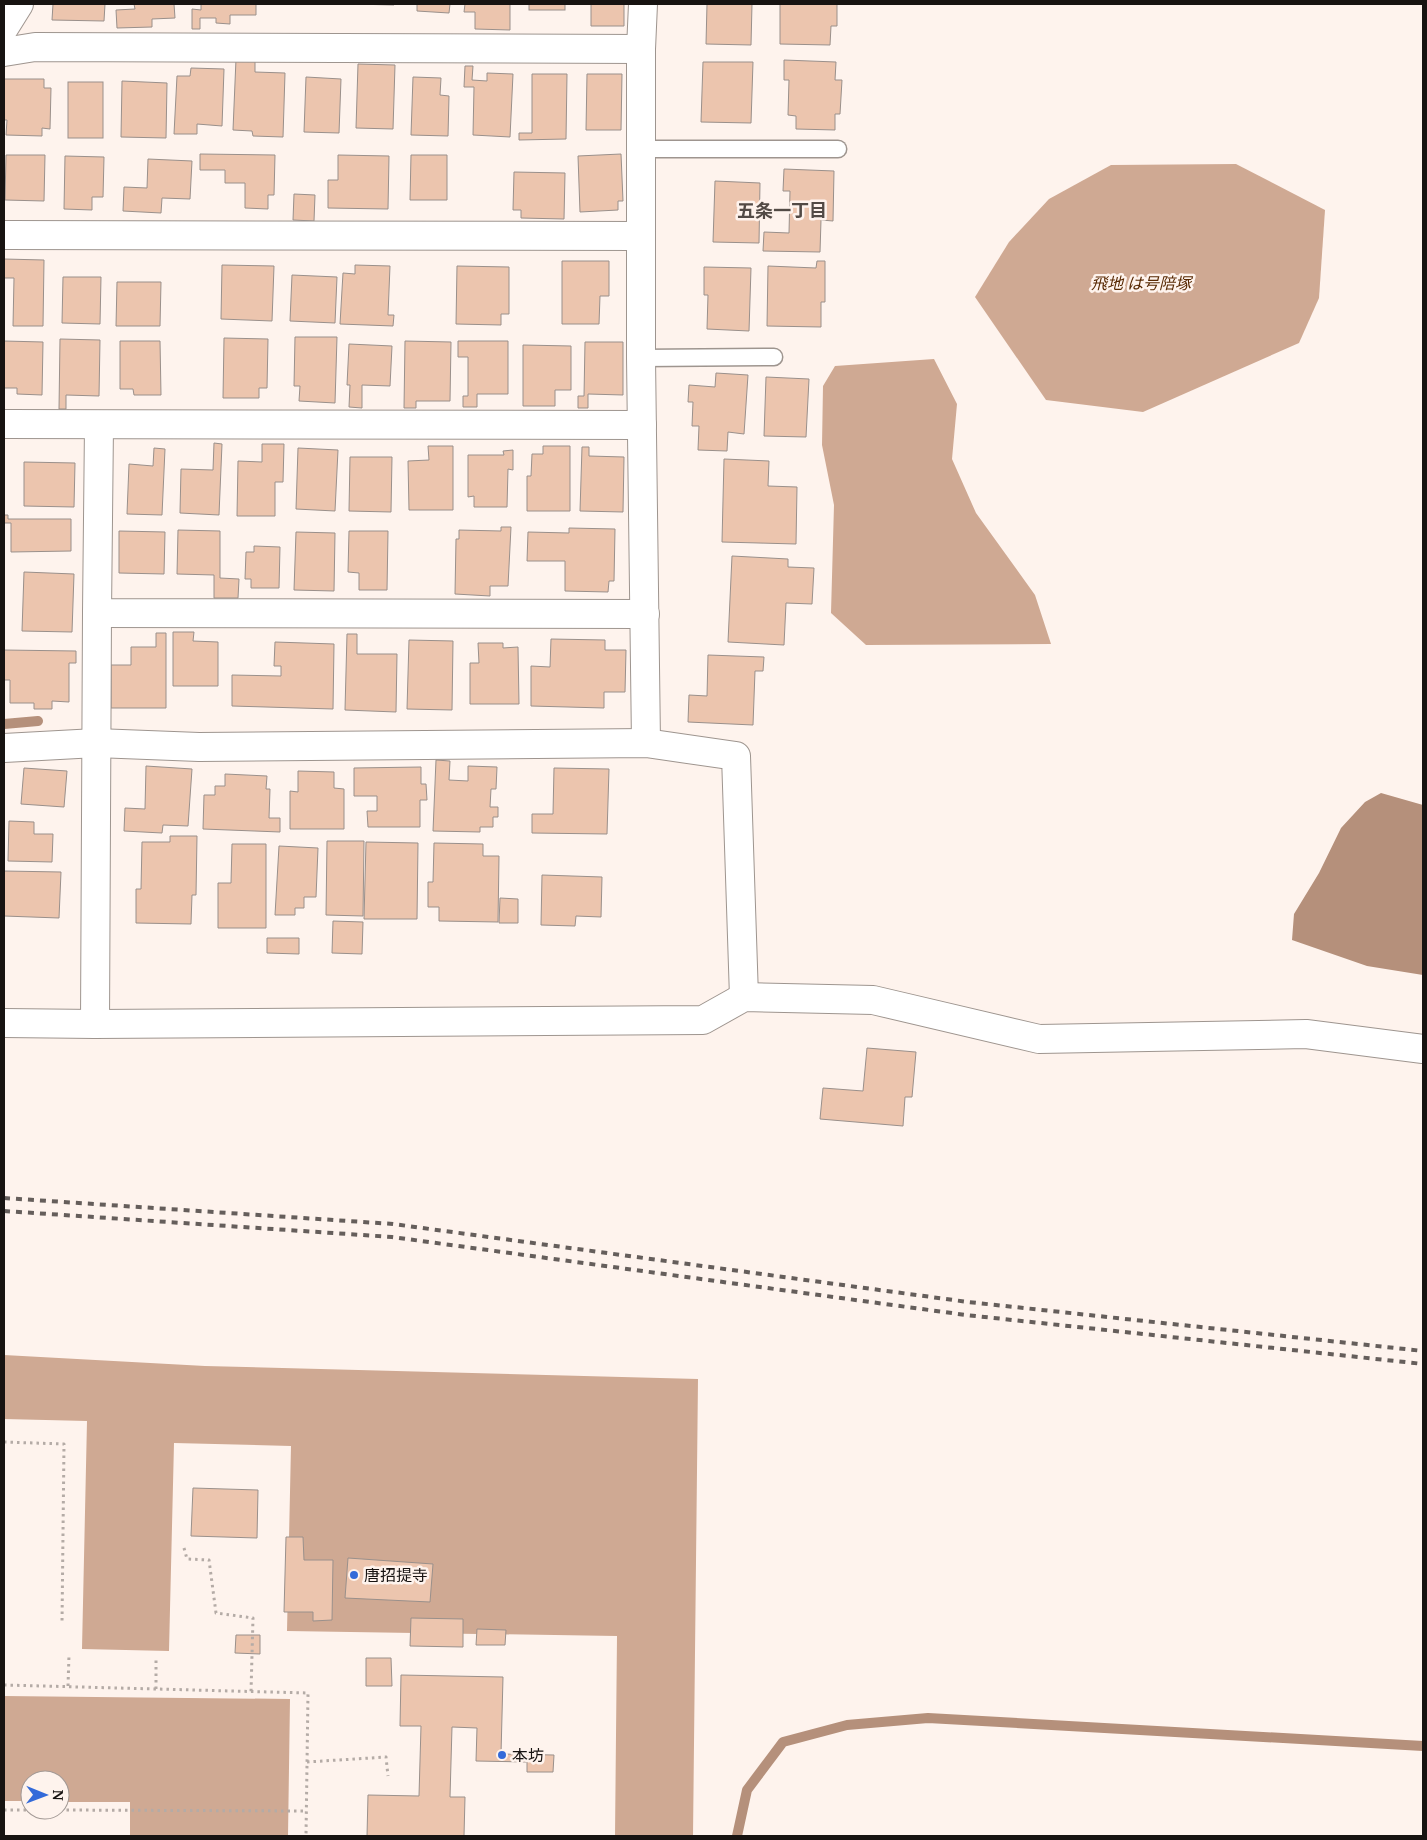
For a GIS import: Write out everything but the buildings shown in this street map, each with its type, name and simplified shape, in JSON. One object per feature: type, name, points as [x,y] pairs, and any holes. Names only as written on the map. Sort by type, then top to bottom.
[{"type":"street","points":[[4,28],[19,4]]},
{"type":"street","points":[[643,4],[641,49],[641,358],[646,743]]},
{"type":"street","points":[[4,52],[35,47],[641,49]]},
{"type":"street","points":[[4,235],[641,236]]},
{"type":"street","points":[[4,424],[642,425]]},
{"type":"street","points":[[95,1024],[99,425]]},
{"type":"street","points":[[97,613],[645,614]]},
{"type":"street","points":[[4,748],[96,743],[199,747],[646,743],[736,756],[744,997]]},
{"type":"street","points":[[4,1023],[703,1020],[744,997],[873,1000],[1039,1039],[1306,1034],[1423,1049]]},
{"type":"lane","points":[[641,149],[838,149]]},
{"type":"lane","points":[[641,358],[774,357]]},
{"type":"path","points":[[4,1442],[64,1444],[62,1623]]},
{"type":"path","points":[[184,1548],[187,1559],[209,1560],[216,1613],[253,1618],[251,1692]]},
{"type":"path","points":[[68,1686],[69,1655]]},
{"type":"path","points":[[156,1660],[156,1689]]},
{"type":"path","points":[[4,1685],[308,1693],[306,1836]]},
{"type":"path","points":[[307,1762],[386,1757],[388,1776]]},
{"type":"path","points":[[4,1810],[20,1810]]},
{"type":"path","points":[[70,1810],[307,1811]]},
{"type":"green space","name":"飛地 は号陪塚","points":[[1236,164],[1325,210],[1319,298],[1299,343],[1143,412],[1046,400],[975,297],[1009,242],[1049,199],[1111,165]]},
{"type":"green space","points":[[934,359],[957,404],[952,459],[976,513],[1035,595],[1051,644],[866,645],[831,613],[834,505],[822,445],[823,386],[835,366]]},
{"type":"green space","points":[[4,1355],[205,1366],[698,1379],[693,1836],[615,1836],[617,1636],[287,1631],[291,1446],[174,1443],[169,1651],[82,1649],[87,1421],[4,1419]]},
{"type":"green space","points":[[4,1696],[290,1699],[288,1836],[130,1836],[130,1802],[70,1802],[70,1770],[20,1770],[20,1801],[4,1801]]},
{"type":"shaded area","points":[[1381,793],[1423,805],[1423,975],[1367,966],[1292,940],[1294,914],[1319,873],[1341,828],[1365,802]]},
{"type":"waterway","points":[[4,724],[38,721]]},
{"type":"waterway","points":[[737,1836],[747,1790],[783,1742],[847,1725],[928,1718],[1423,1746]]},
{"type":"railway","points":[[4,1198],[393,1224],[968,1302],[1423,1351]]},
{"type":"railway","points":[[4,1211],[392,1237],[966,1315],[1423,1364]]},
{"type":"place","name":"唐招提寺","points":[[354,1575]]},
{"type":"place","name":"本坊","points":[[502,1755]]},
{"type":"district","name":"五条一丁目","points":[[782,210]]}]
